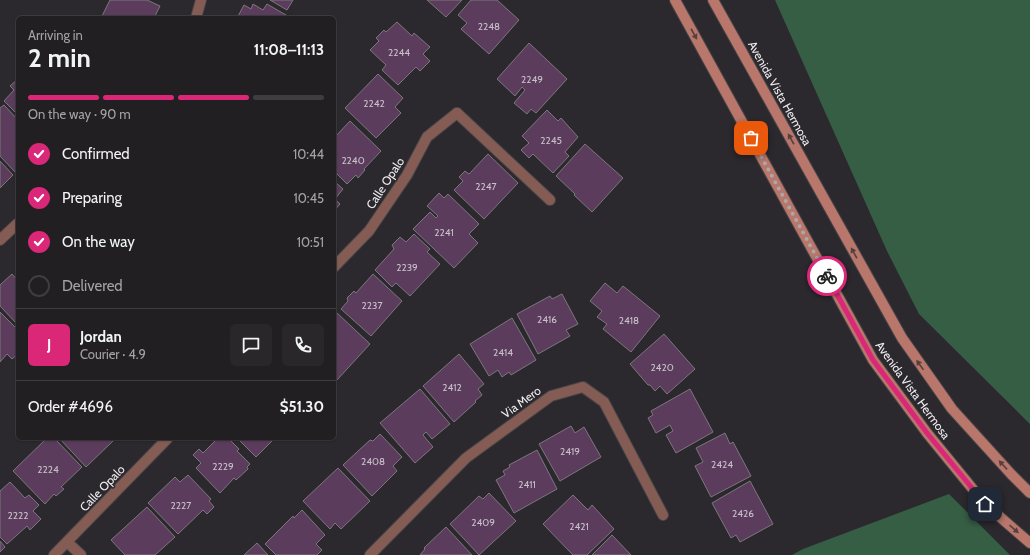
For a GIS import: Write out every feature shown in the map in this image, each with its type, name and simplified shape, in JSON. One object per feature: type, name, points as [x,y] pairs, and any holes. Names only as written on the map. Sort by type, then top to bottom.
[{"type":"main road","name":"Avenida Vista Hermosa","points":[[675,0],[873,360],[927,433],[985,504],[1030,543]]},
{"type":"main road","name":"Avenida Vista Hermosa","points":[[713,0],[902,338],[952,409],[1030,493]]},
{"type":"street","points":[[197,16],[201,0]]},
{"type":"street","name":"Calle Opalo","points":[[336,265],[369,231],[407,175],[427,137],[457,113],[550,200]]},
{"type":"street","points":[[0,240],[16,225]]},
{"type":"street","name":"Via Mero","points":[[370,555],[466,458],[551,396],[583,388],[604,402],[663,515]]},
{"type":"street","name":"Calle Opalo","points":[[54,555],[166,440]]},
{"type":"street","points":[[68,542],[81,555]]},
{"type":"green space","points":[[775,0],[1030,0],[1030,424],[919,314],[887,251]]},
{"type":"green space","points":[[949,494],[1010,555],[792,555],[803,549]]},
{"type":"building","points":[[110,0],[147,0],[160,6],[155,16],[102,16]]},
{"type":"building","points":[[270,0],[293,0],[287,10]]},
{"type":"building","points":[[427,0],[462,0],[446,17]]},
{"type":"building","points":[[471,0],[497,0],[519,20],[489,54],[461,29],[467,23],[458,15]]},
{"type":"building","points":[[253,4],[263,10],[267,4],[288,16],[238,16],[244,5],[251,9]]},
{"type":"building","points":[[397,22],[412,36],[414,33],[430,47],[423,54],[430,61],[420,71],[416,67],[398,85],[382,70],[386,65],[370,50],[379,41],[376,38],[384,30],[386,32]]},
{"type":"building","points":[[529,43],[567,79],[536,113],[531,109],[527,114],[514,103],[525,90],[522,87],[515,96],[497,79]]},
{"type":"building","points":[[378,74],[403,98],[395,107],[401,113],[376,138],[345,108]]},
{"type":"building","points":[[16,81],[16,113],[4,101],[14,90],[10,86]]},
{"type":"building","points":[[4,105],[16,118],[15,172],[0,156],[0,108]]},
{"type":"building","points":[[547,110],[558,121],[561,118],[578,137],[565,152],[569,156],[553,173],[533,154],[529,158],[521,150],[529,143],[522,136]]},
{"type":"building","points":[[350,121],[381,151],[364,169],[365,170],[358,178],[356,175],[347,184],[336,173],[336,136]]},
{"type":"building","points":[[585,144],[623,178],[592,212],[556,176]]},
{"type":"building","points":[[488,154],[518,183],[484,219],[454,190],[463,181],[459,177],[465,171],[469,174]]},
{"type":"building","points":[[0,161],[13,175],[0,188]]},
{"type":"building","points":[[336,183],[343,189],[336,198]]},
{"type":"building","points":[[439,193],[444,198],[448,194],[479,224],[469,234],[478,243],[454,268],[413,229],[430,212],[436,218],[438,216],[427,206]]},
{"type":"building","points":[[336,200],[340,204],[336,209]]},
{"type":"building","points":[[414,234],[430,249],[427,252],[440,264],[410,296],[396,283],[392,287],[375,270],[394,249],[392,245],[400,237],[406,242]]},
{"type":"building","points":[[12,274],[16,279],[16,323],[0,306],[0,285]]},
{"type":"building","points":[[373,274],[402,301],[371,336],[341,309],[348,301],[347,298],[354,291],[356,293]]},
{"type":"building","points":[[605,283],[617,293],[623,286],[660,316],[631,352],[603,329],[607,324],[597,317],[602,311],[590,301]]},
{"type":"building","points":[[562,294],[578,324],[566,330],[570,336],[538,354],[517,314],[550,296],[552,299]]},
{"type":"building","points":[[0,312],[16,328],[16,356],[12,359],[7,354],[0,362]]},
{"type":"building","points":[[336,312],[370,344],[336,381]]},
{"type":"building","points":[[512,318],[536,360],[511,375],[509,372],[502,377],[498,370],[489,376],[470,344]]},
{"type":"building","points":[[664,334],[695,369],[667,394],[660,386],[655,391],[630,364]]},
{"type":"building","points":[[459,354],[484,384],[478,389],[482,395],[454,422],[423,386]]},
{"type":"building","points":[[420,389],[450,424],[432,439],[426,432],[423,435],[433,447],[415,463],[380,423]]},
{"type":"building","points":[[690,389],[713,432],[676,453],[666,435],[673,431],[670,425],[656,433],[648,418],[653,415],[651,411]]},
{"type":"building","points":[[571,426],[575,433],[584,427],[601,457],[560,481],[539,444]]},
{"type":"building","points":[[725,433],[730,444],[733,442],[751,476],[711,497],[695,466],[703,462],[696,448]]},
{"type":"building","points":[[380,434],[402,457],[393,466],[397,471],[372,496],[343,465],[370,440],[373,441]]},
{"type":"building","points":[[45,440],[56,440],[82,467],[61,487],[64,489],[56,496],[54,494],[45,504],[13,471]]},
{"type":"building","points":[[61,440],[113,441],[86,467]]},
{"type":"building","points":[[216,440],[230,440],[239,449],[237,451],[250,464],[247,467],[248,469],[236,480],[234,478],[220,493],[196,468],[201,463],[193,455],[199,449],[203,453]]},
{"type":"building","points":[[239,440],[273,440],[256,457]]},
{"type":"building","points":[[537,450],[557,489],[514,513],[496,480],[505,475],[503,471],[510,467],[509,465]]},
{"type":"building","points":[[338,468],[370,501],[341,529],[335,523],[330,529],[303,501]]},
{"type":"building","points":[[188,475],[211,499],[209,501],[214,507],[207,514],[203,510],[178,534],[148,503],[175,477],[180,482]]},
{"type":"building","points":[[750,481],[773,524],[740,542],[736,535],[731,538],[712,503]]},
{"type":"building","points":[[10,482],[25,498],[29,495],[39,505],[33,511],[41,519],[30,530],[27,526],[7,544],[0,537],[0,491]]},
{"type":"building","points":[[489,493],[516,521],[479,555],[450,524],[479,496],[483,499]]},
{"type":"building","points":[[573,495],[588,510],[592,505],[614,529],[587,555],[573,555],[543,524]]},
{"type":"building","points":[[147,507],[175,537],[155,555],[125,555],[111,540]]},
{"type":"building","points":[[302,510],[325,535],[316,544],[322,550],[317,555],[276,555],[265,544],[293,516],[294,518]]},
{"type":"building","points":[[446,527],[472,555],[420,555],[425,549],[424,548]]},
{"type":"building","points":[[612,535],[631,555],[592,555]]},
{"type":"building","points":[[0,541],[5,547],[0,552]]},
{"type":"building","points":[[257,543],[268,555],[244,555]]},
{"type":"way so far","points":[[751,138],[827,276]]},
{"type":"route","points":[[827,276],[873,360],[927,433],[985,504]]}]
